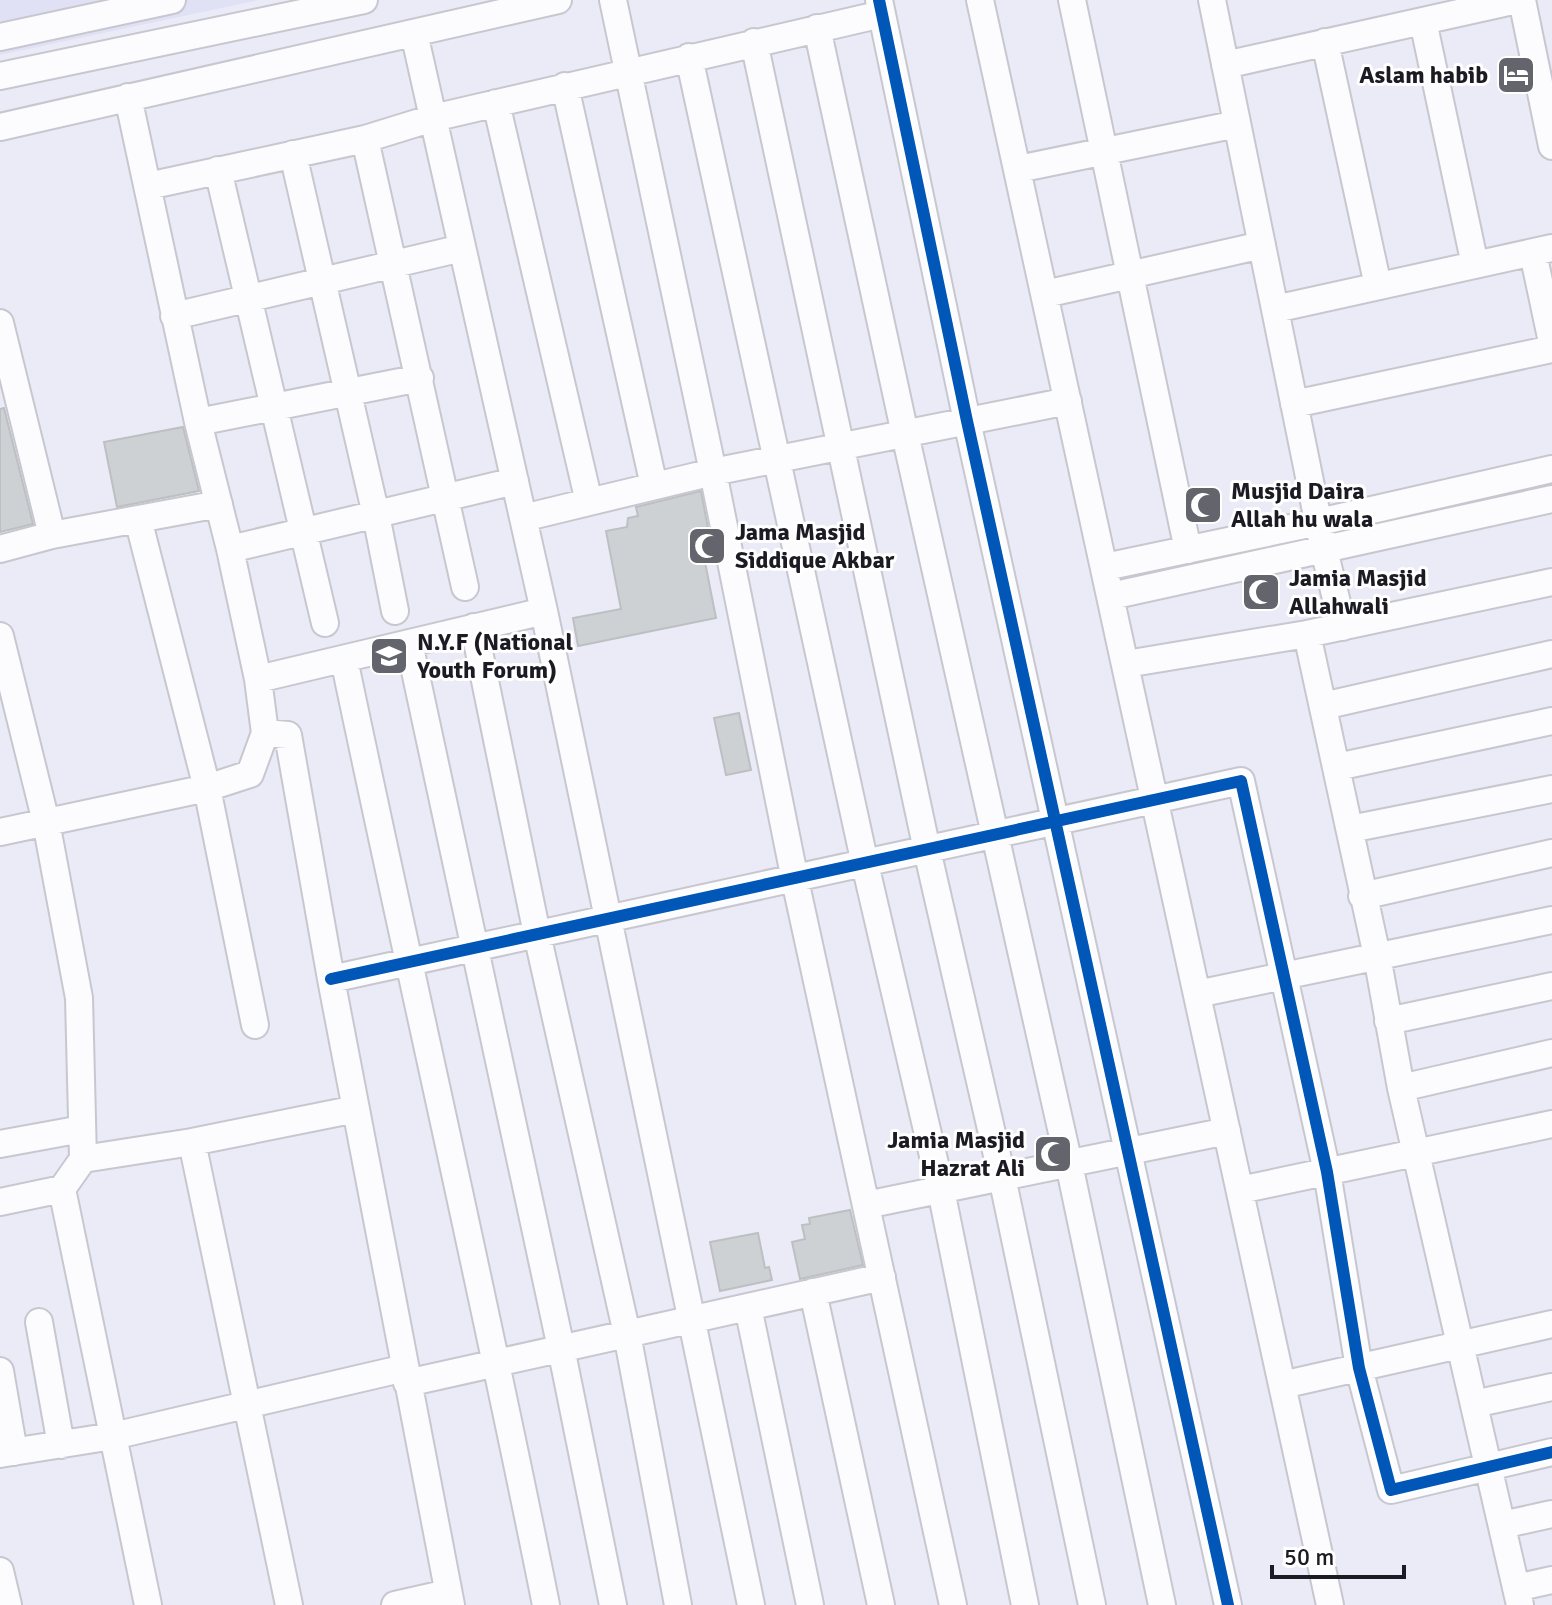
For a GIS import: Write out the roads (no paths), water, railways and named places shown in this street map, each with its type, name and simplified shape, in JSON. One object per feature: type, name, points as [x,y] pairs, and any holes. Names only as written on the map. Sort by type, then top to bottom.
[{"type":"street","points":[[0,37],[172,0]]},
{"type":"street","points":[[0,76],[364,0]]},
{"type":"street","points":[[0,127],[558,0]]},
{"type":"street","points":[[613,0],[795,880],[953,1605]]},
{"type":"street","points":[[980,0],[1330,1605]]},
{"type":"street","points":[[1072,0],[1188,550]]},
{"type":"street","points":[[1212,0],[1324,550],[1343,627]]},
{"type":"street","points":[[1225,65],[1519,0],[1552,146]]},
{"type":"street","points":[[148,186],[365,139],[433,118],[817,28],[881,7],[967,421],[1228,1605]]},
{"type":"street","points":[[1423,21],[1475,265]]},
{"type":"street","points":[[817,28],[1069,1164],[1162,1605]]},
{"type":"street","points":[[414,33],[544,611],[751,1605]]},
{"type":"street","points":[[754,42],[927,850],[1002,1177],[1092,1605]]},
{"type":"street","points":[[1325,42],[1378,286]]},
{"type":"street","points":[[689,57],[865,864],[941,1190],[1025,1605]]},
{"type":"street","points":[[565,86],[654,486]]},
{"type":"street","points":[[0,832],[207,788],[250,774],[265,733],[258,679],[230,549],[174,316],[128,97]]},
{"type":"street","points":[[496,103],[589,502]]},
{"type":"street","points":[[1018,169],[1237,124]]},
{"type":"street","points":[[365,139],[465,587]]},
{"type":"street","points":[[293,154],[395,611]]},
{"type":"street","points":[[218,170],[325,623]]},
{"type":"street","points":[[1045,294],[1262,245]]},
{"type":"street","points":[[174,316],[462,248]]},
{"type":"street","points":[[1275,309],[1543,250],[1552,342]]},
{"type":"street","points":[[0,323],[52,535]]},
{"type":"street","points":[[1294,404],[1552,349]]},
{"type":"street","points":[[198,422],[420,378]]},
{"type":"street","points":[[523,518],[713,472],[1068,401]]},
{"type":"street","points":[[1105,567],[1552,469]]},
{"type":"street","points":[[230,549],[515,481]]},
{"type":"street","points":[[1111,596],[1552,499]]},
{"type":"street","points":[[0,549],[52,535],[219,504]]},
{"type":"street","points":[[138,519],[207,788],[255,1025]]},
{"type":"street","points":[[1126,664],[1307,634],[1552,582]]},
{"type":"street","points":[[258,679],[544,611]]},
{"type":"street","points":[[474,627],[537,934],[627,1334],[678,1605]]},
{"type":"street","points":[[1307,634],[1377,956],[1401,1088],[1518,1596],[1552,1580]]},
{"type":"street","points":[[0,636],[46,822],[79,998],[83,1159],[62,1189],[0,1202]]},
{"type":"street","points":[[409,643],[561,1348],[613,1605]]},
{"type":"street","points":[[1323,706],[1552,654]]},
{"type":"street","points":[[344,659],[498,1362],[546,1605]]},
{"type":"street","points":[[1337,767],[1552,721]]},
{"type":"street","points":[[265,733],[288,735],[331,979],[450,1599],[395,1605]]},
{"type":"street","points":[[331,979],[1241,781],[1327,1172],[1359,1368],[1391,1490],[1552,1452]]},
{"type":"street","points":[[1350,829],[1552,789]]},
{"type":"street","points":[[1362,896],[1552,853]]},
{"type":"street","points":[[1197,994],[1552,920]]},
{"type":"street","points":[[1388,1021],[1552,986]]},
{"type":"street","points":[[1401,1088],[1552,1053]]},
{"type":"street","points":[[83,1159],[192,1142],[356,1109]]},
{"type":"street","points":[[1240,1190],[1552,1124]]},
{"type":"street","points":[[0,1144],[82,1129]]},
{"type":"street","points":[[866,1205],[1227,1131]]},
{"type":"street","points":[[192,1142],[289,1605]]},
{"type":"street","points":[[62,1189],[148,1605]]},
{"type":"street","points":[[0,1371],[7,1453],[113,1436],[406,1376],[498,1362],[882,1277]]},
{"type":"street","points":[[813,1292],[881,1605]]},
{"type":"street","points":[[748,1307],[810,1605]]},
{"type":"street","points":[[39,1322],[61,1445]]},
{"type":"street","points":[[1282,1385],[1552,1324]]},
{"type":"street","points":[[1474,1404],[1552,1387]]},
{"type":"street","points":[[1502,1525],[1552,1514]]},
{"type":"street","points":[[0,1571],[8,1605]]},
{"type":"place","name":"Aslam habib","points":[[1516,75]]},
{"type":"place","name":"Musjid Daira Allah hu wala","points":[[1203,505]]},
{"type":"place","name":"Jama Masjid Siddique Akbar","points":[[707,546]]},
{"type":"place","name":"Jamia Masjid Allahwali","points":[[1261,592]]},
{"type":"place","name":"N.Y.F (National Youth Forum)","points":[[389,656]]},
{"type":"place","name":"Jamia Masjid Hazrat Ali","points":[[1053,1154]]}]
